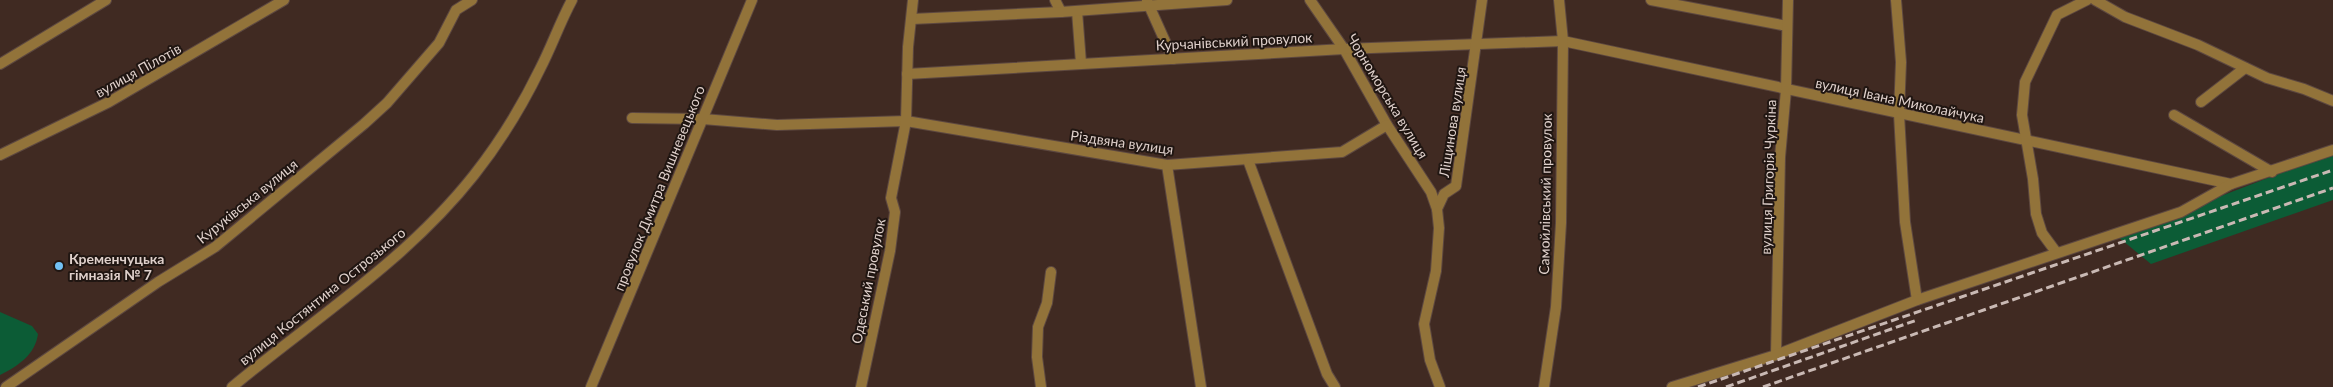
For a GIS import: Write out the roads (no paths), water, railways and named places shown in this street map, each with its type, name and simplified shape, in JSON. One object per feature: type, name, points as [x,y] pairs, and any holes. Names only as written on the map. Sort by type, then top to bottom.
[{"type":"street","points":[[0,64],[106,0]]},
{"type":"street","name":"вулиця Пілотів","points":[[0,155],[52,131],[185,60],[284,0]]},
{"type":"street","name":"Куруківська вулиця","points":[[6,387],[158,282],[214,247],[364,124],[387,103],[439,43],[456,10],[472,0]]},
{"type":"street","name":"вулиця Костянтина Острозького","points":[[232,387],[270,355],[388,264],[425,230],[453,200],[473,176],[516,115],[538,74],[572,0]]},
{"type":"street","name":"провулок Дмитра Вишневецького","points":[[591,387],[752,0]]},
{"type":"street","points":[[906,121],[907,74],[913,0]]},
{"type":"street","points":[[1055,0],[1061,12]]},
{"type":"street","points":[[912,19],[1061,12],[1148,3],[1227,0]]},
{"type":"street","name":"Чорноморська вулиця","points":[[1310,0],[1344,49],[1387,125],[1431,192],[1437,209]]},
{"type":"street","name":"Ліщинова вулиця","points":[[1437,209],[1444,194],[1456,186],[1482,0]]},
{"type":"street","name":"Самойлівський провулок","points":[[1544,387],[1556,307],[1561,223],[1562,41],[1559,0]]},
{"type":"street","points":[[1654,0],[1787,26]]},
{"type":"street","name":"вулиця Григорія Чуркіна","points":[[1776,355],[1780,157],[1786,90],[1788,0]]},
{"type":"street","points":[[1896,0],[1901,62],[1899,114],[1905,222],[1916,300]]},
{"type":"street","points":[[2056,252],[2042,233],[2036,214],[2022,115],[2025,82],[2057,15],[2087,0]]},
{"type":"street","points":[[2095,0],[2126,17],[2198,45],[2267,78],[2304,89],[2333,101]]},
{"type":"street","points":[[1148,3],[1173,59]]},
{"type":"street","points":[[1077,11],[1080,63]]},
{"type":"street","name":"Курчанівський провулок","points":[[907,74],[1344,49],[1562,41]]},
{"type":"street","name":"вулиця Івана Миколайчука","points":[[1562,41],[2231,184]]},
{"type":"street","points":[[2201,102],[2245,68]]},
{"type":"street","points":[[2174,115],[2272,172]]},
{"type":"street","name":"Різдвяна вулиця","points":[[632,118],[703,119],[777,125],[906,121],[1167,165],[1342,152],[1387,125]]},
{"type":"street","name":"Одеський провулок","points":[[861,387],[890,251],[895,212],[891,198],[906,121]]},
{"type":"street","points":[[1672,387],[1776,355],[1916,300],[2181,212],[2231,184],[2272,172],[2333,150]]},
{"type":"street","points":[[1248,160],[1327,374],[1334,387]]},
{"type":"street","points":[[1167,165],[1201,387]]},
{"type":"street","points":[[1437,209],[1439,228],[1436,271],[1424,324],[1430,360],[1440,387]]},
{"type":"street","points":[[1041,387],[1037,357],[1038,327],[1047,303],[1051,272]]},
{"type":"railway","points":[[1698,387],[2333,170]]},
{"type":"railway","points":[[1763,387],[2333,188]]},
{"type":"railway","points":[[1726,387],[1917,320]]},
{"type":"place","name":"Кременчуцька гімназія № 7","points":[[59,266]]}]
